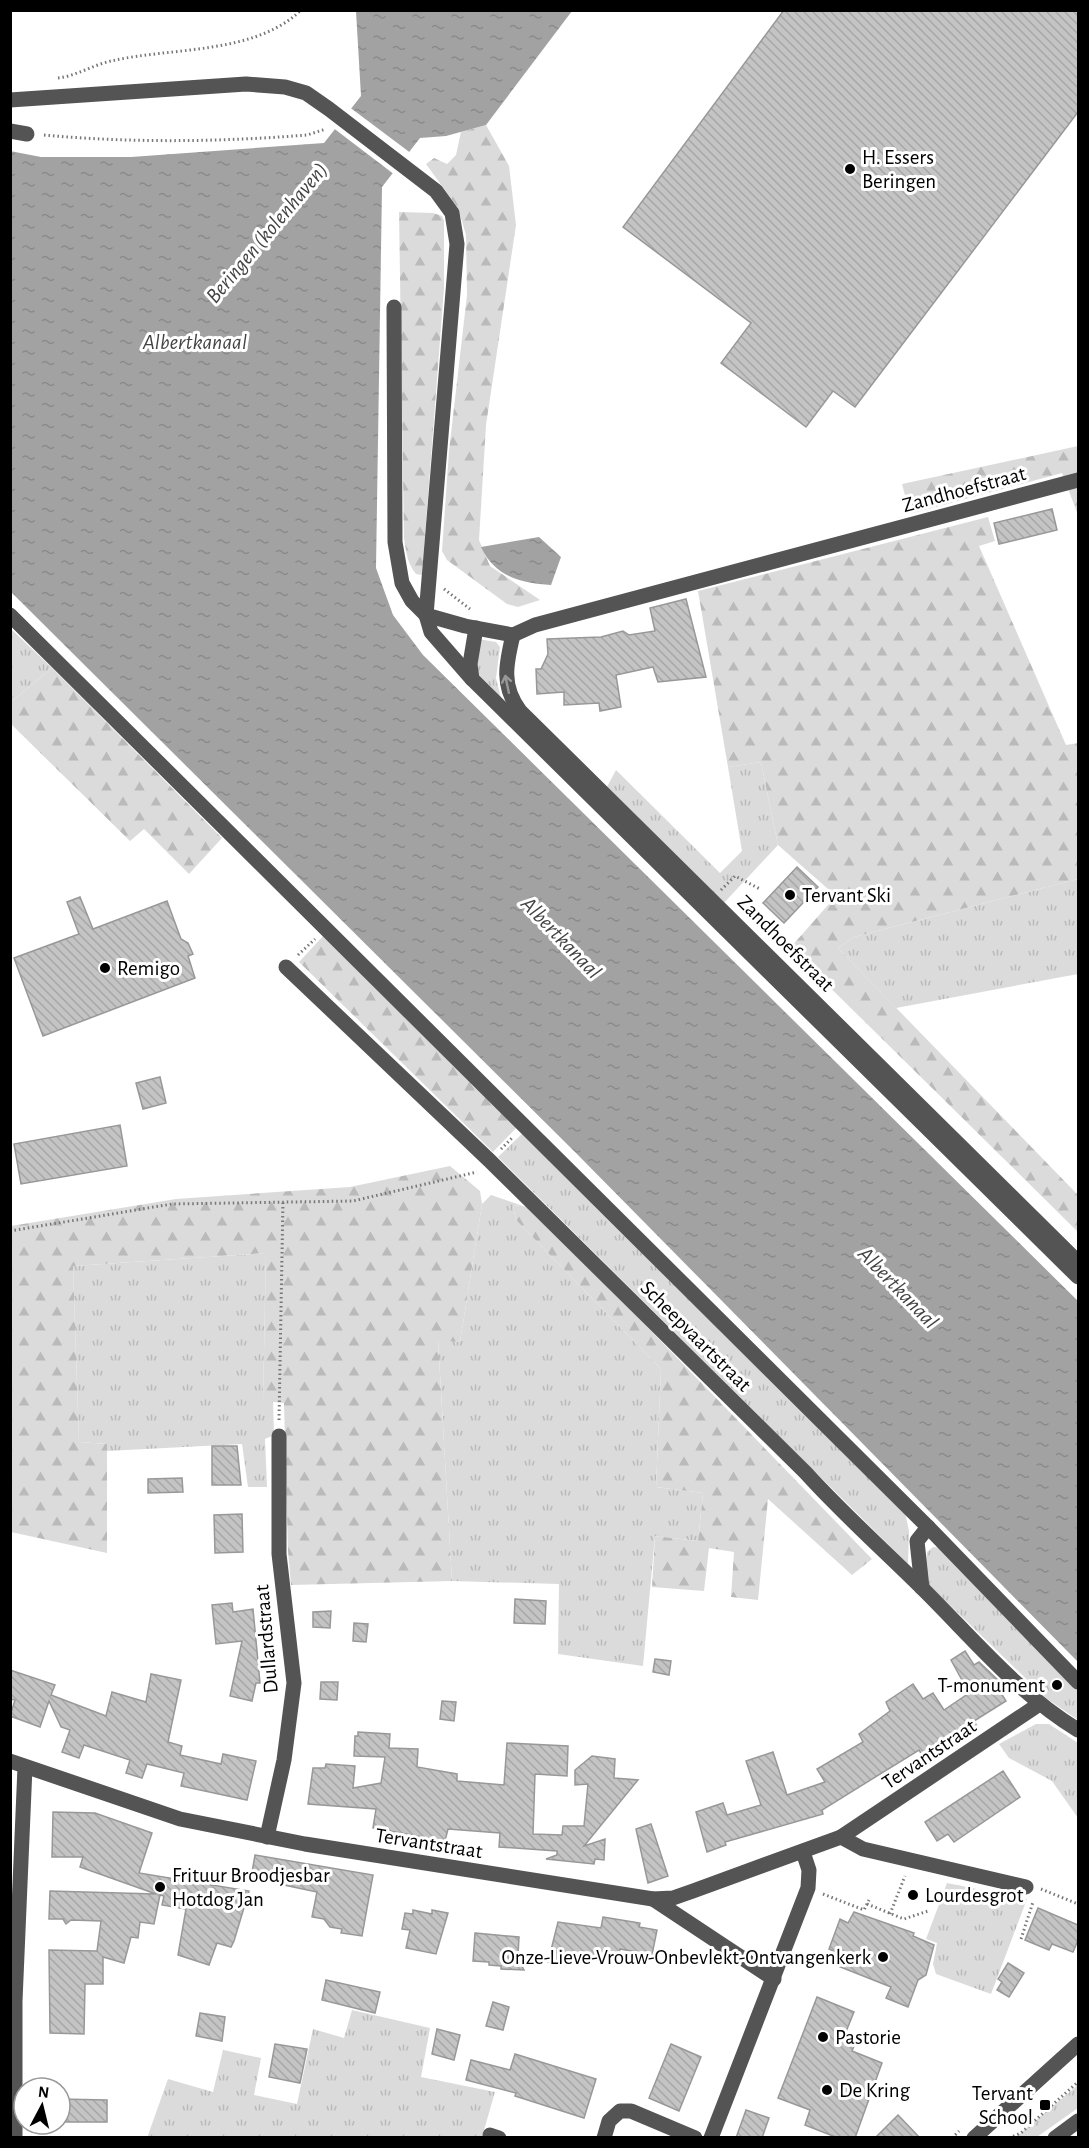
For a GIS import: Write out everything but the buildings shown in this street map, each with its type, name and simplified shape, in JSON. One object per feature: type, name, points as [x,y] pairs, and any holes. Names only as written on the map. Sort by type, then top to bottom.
[{"type":"street","points":[[10,100],[246,84],[285,87],[306,93],[436,191],[452,213],[457,244],[430,542],[431,575],[426,615],[431,632],[472,679],[1078,1277]]},
{"type":"street","points":[[10,131],[27,134]]},
{"type":"street","points":[[394,307],[395,542],[402,583],[412,601],[426,615],[513,635]]},
{"type":"street","name":"Zandhoefstraat","points":[[1078,480],[535,626],[513,635],[505,675],[511,699],[1078,1262]]},
{"type":"street","points":[[10,615],[525,1124],[928,1527],[1078,1682]]},
{"type":"street","points":[[472,679],[470,664],[476,628]]},
{"type":"street","name":"Scheepvaartstraat","points":[[286,967],[489,1161],[1038,1705],[1078,1730]]},
{"type":"street","name":"Dullardstraat","points":[[267,1837],[284,1760],[294,1683],[279,1554],[279,1436]]},
{"type":"street","points":[[922,1588],[917,1541],[928,1527]]},
{"type":"street","name":"Tervantstraat","points":[[18,1764],[180,1819],[267,1837],[653,1899],[673,1898],[841,1837],[1038,1705]]},
{"type":"street","points":[[15,2138],[13,2002],[18,1764]]},
{"type":"street","points":[[841,1837],[863,1849],[1030,1888]]},
{"type":"street","points":[[711,2138],[808,1888],[809,1870],[804,1852]]},
{"type":"street","points":[[653,1899],[774,1979]]},
{"type":"street","points":[[974,2138],[1078,2044]]},
{"type":"street","points":[[604,2138],[609,2121],[620,2110],[631,2111],[695,2138]]},
{"type":"street","points":[[1055,2138],[1078,2121]]},
{"type":"path","points":[[51,79],[62,78],[110,61],[258,38],[292,20],[301,10]]},
{"type":"path","points":[[27,134],[121,140],[186,140],[307,135],[326,129]]},
{"type":"path","points":[[431,575],[474,613],[476,628]]},
{"type":"path","points":[[712,900],[735,876],[760,889]]},
{"type":"path","points":[[286,967],[326,928]]},
{"type":"path","points":[[10,1231],[172,1204],[283,1200],[353,1201],[481,1171],[525,1124]]},
{"type":"path","points":[[279,1436],[283,1200]]},
{"type":"path","points":[[890,1914],[911,1860]]},
{"type":"path","points":[[808,1888],[864,1911],[869,1899]]},
{"type":"path","points":[[1021,1939],[1030,1888],[1078,1904]]},
{"type":"path","points":[[867,1904],[904,1919],[928,1911]]},
{"type":"path","points":[[1009,2138],[1021,2133],[1078,2082]]},
{"type":"green space","points":[[486,125],[509,166],[516,225],[486,425],[479,540],[490,566],[540,600],[518,607],[507,604],[447,560],[442,551],[449,451],[467,295],[466,235],[458,208],[426,164],[434,158],[447,164],[456,155],[461,132]]},
{"type":"green space","points":[[399,212],[433,213],[442,216],[444,221],[444,288],[422,575],[416,574],[411,566],[404,538]]},
{"type":"green space","points":[[1078,446],[1078,515],[1062,473],[910,514],[902,484]]},
{"type":"green space","points":[[988,517],[995,541],[979,546],[1066,745],[1078,743],[1078,879],[854,937],[838,948],[1078,1195],[1078,1232],[790,948],[836,896],[778,845],[761,762],[728,767],[698,591]]},
{"type":"green space","points":[[10,628],[52,668],[11,702],[10,702]]},
{"type":"green space","points":[[478,639],[496,642],[500,647],[496,678],[501,698],[476,675]]},
{"type":"green space","points":[[52,668],[222,838],[189,874],[144,829],[130,841],[11,724],[11,702]]},
{"type":"green space","points":[[761,762],[778,845],[722,905],[607,787],[616,770],[720,873],[742,851],[728,767]]},
{"type":"green space","points":[[1078,879],[1078,974],[896,1008],[838,948],[854,937]]},
{"type":"green space","points":[[325,934],[519,1125],[493,1152],[299,962]]},
{"type":"green space","points":[[525,1131],[905,1512],[909,1531],[908,1564],[498,1157]]},
{"type":"green space","points":[[450,1166],[480,1191],[482,1204],[460,1342],[438,1340],[452,1581],[291,1585],[284,1403],[263,1401],[266,1253],[73,1266],[79,1442],[107,1444],[107,1553],[11,1532],[11,1226],[176,1199],[350,1187]]},
{"type":"green space","points":[[491,1195],[520,1205],[513,1206],[516,1220],[661,1369],[656,1487],[703,1493],[698,1541],[655,1536],[643,1666],[558,1654],[559,1584],[452,1581],[438,1339],[460,1342],[482,1204]]},
{"type":"green space","points":[[520,1205],[528,1208],[592,1270],[872,1559],[852,1575],[768,1499],[758,1600],[731,1597],[734,1552],[709,1548],[704,1591],[652,1587],[655,1536],[698,1541],[703,1493],[656,1487],[661,1369],[516,1220],[513,1206]]},
{"type":"green space","points":[[266,1253],[263,1401],[273,1401],[274,1435],[265,1439],[267,1487],[248,1487],[242,1444],[107,1451],[107,1444],[79,1442],[73,1266]]},
{"type":"green space","points":[[933,1547],[940,1548],[1078,1688],[1078,1720],[1046,1698],[928,1584],[925,1572],[927,1552]]},
{"type":"green space","points":[[1036,1724],[1049,1724],[1078,1743],[1078,1818],[1052,1781],[1009,1758],[999,1744]]},
{"type":"green space","points":[[947,1883],[1027,1899],[991,1994],[936,1974],[933,1964],[937,1943],[926,1939]]},
{"type":"green space","points":[[352,2010],[430,2028],[421,2077],[495,2092],[482,2137],[147,2138],[168,2079],[213,2092],[223,2050],[261,2058],[254,2095],[297,2104],[313,2029],[344,2038]]},
{"type":"green space","points":[[1078,2085],[1078,2108],[1037,2137],[1016,2137]]},
{"type":"water","name":"Albertkanaal","points":[[356,11],[572,11],[486,125],[446,136],[420,138],[382,187],[376,568],[393,615],[423,655],[1078,1301],[1078,1662],[576,1153],[11,592],[10,151],[41,157],[131,157],[324,143],[361,96]]},
{"type":"water","points":[[539,537],[561,557],[551,585],[519,580],[501,572],[481,547]]},
{"type":"pier","points":[[348,106],[412,154],[395,175],[332,127]]},
{"type":"place","name":"H. Essers Beringen","points":[[850,169]]},
{"type":"place","name":"Tervant Ski","points":[[790,895]]},
{"type":"place","name":"Remigo","points":[[105,968]]},
{"type":"place","name":"T-monument","points":[[1057,1685]]},
{"type":"place","name":"Frituur Broodjesbar Hotdog Jan","points":[[160,1887]]},
{"type":"place","name":"Lourdesgrot","points":[[913,1895]]},
{"type":"place","name":"Onze-Lieve-Vrouw-Onbevlekt-Ontvangenkerk","points":[[883,1957]]},
{"type":"place","name":"Pastorie","points":[[823,2037]]},
{"type":"place","name":"De Kring","points":[[827,2090]]},
{"type":"place","name":"Tervant School","points":[[1045,2105]]},
{"type":"water label","name":"Beringen (kolenhaven)","points":[[266,232]]}]
